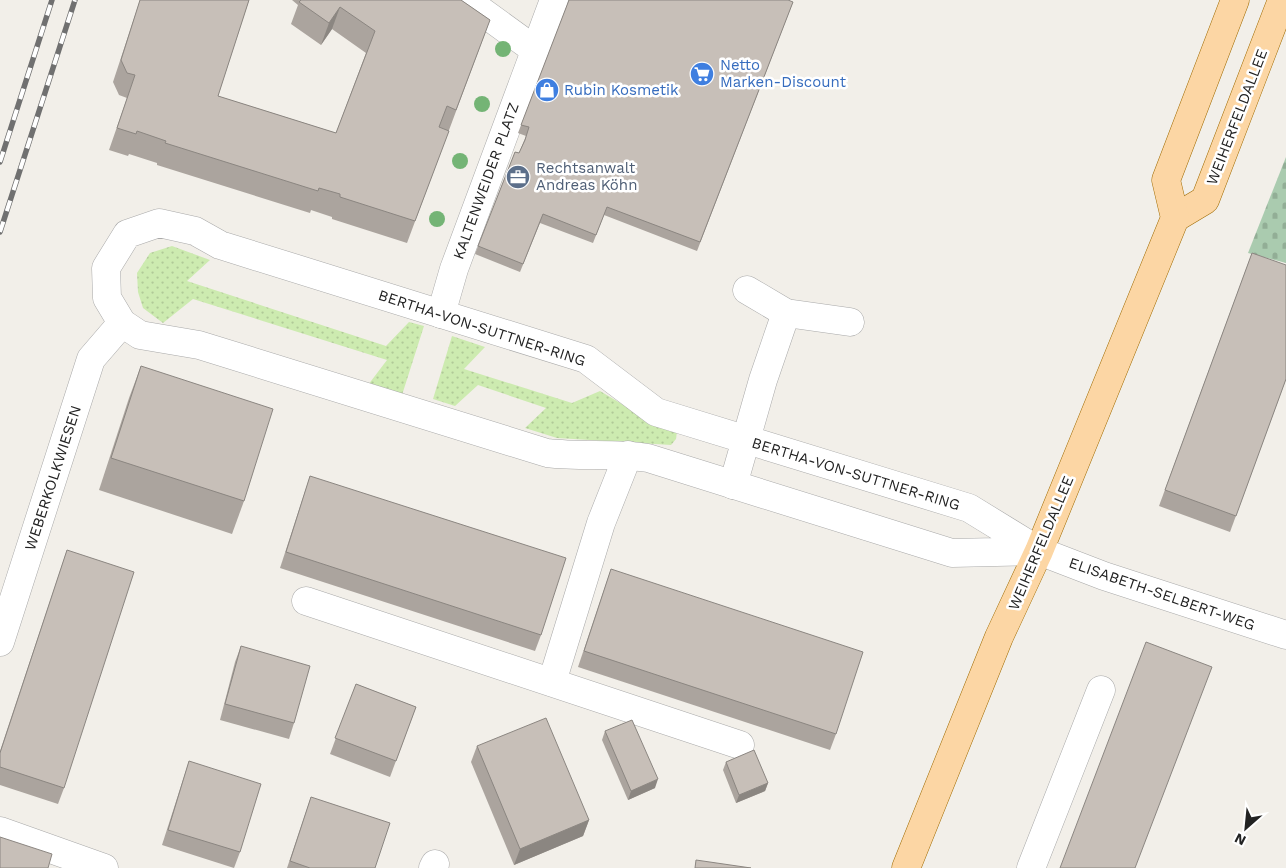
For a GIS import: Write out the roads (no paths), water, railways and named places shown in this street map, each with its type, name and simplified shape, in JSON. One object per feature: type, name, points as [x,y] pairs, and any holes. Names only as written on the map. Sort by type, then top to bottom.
[{"type":"main road","points":[[1175,218],[1166,180],[1235,0]]},
{"type":"main road","name":"WEIHERFELDALLEE","points":[[906,868],[999,637],[1039,551],[1175,218],[1205,200],[1282,0]]},
{"type":"street","points":[[466,0],[535,50]]},
{"type":"street","name":"KALTENWEIDER PLATZ","points":[[441,314],[454,268],[554,0]]},
{"type":"street","name":"BERTHA-VON-SUTTNER-RING","points":[[159,222],[195,231],[220,245],[586,359],[656,412],[969,508],[1039,551],[952,553],[648,458],[574,456],[548,452],[200,345],[140,335],[122,323],[107,298],[106,268],[127,234],[159,222]]},
{"type":"street","points":[[747,290],[786,313],[850,322]]},
{"type":"street","points":[[733,485],[763,380],[786,313]]},
{"type":"street","name":"WEBERKOLKWIESEN","points":[[0,642],[91,359],[122,323]]},
{"type":"street","points":[[552,682],[601,523],[628,456]]},
{"type":"street","name":"ELISABETH-SELBERT-WEG","points":[[1039,551],[1104,576],[1286,635]]},
{"type":"street","points":[[306,601],[740,745]]},
{"type":"street","points":[[1031,868],[1101,690]]},
{"type":"street","points":[[0,831],[104,868]]},
{"type":"railway","points":[[0,162],[52,0]]},
{"type":"railway","points":[[0,232],[75,0]]},
{"type":"place","name":"Netto Marken-Discount","points":[[702,74]]},
{"type":"place","name":"Rubin Kosmetik","points":[[547,90]]},
{"type":"place","name":"Rechtsanwalt Andreas Köhn","points":[[518,177]]}]
